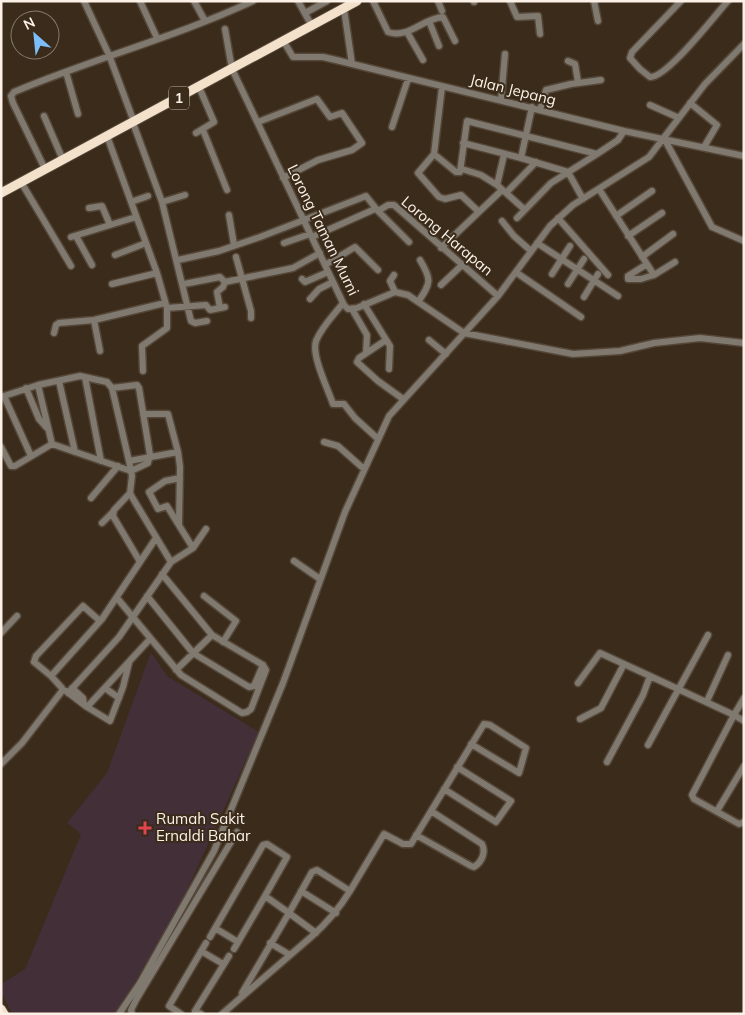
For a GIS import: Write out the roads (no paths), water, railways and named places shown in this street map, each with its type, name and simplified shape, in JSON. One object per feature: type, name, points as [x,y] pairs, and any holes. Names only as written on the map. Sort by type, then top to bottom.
[{"type":"highway","name":"1","points":[[1,193],[284,42],[351,4]]},
{"type":"highway","points":[[1,1009],[4,1014]]},
{"type":"street","points":[[84,1],[109,55],[162,202],[193,323],[207,321]]},
{"type":"street","points":[[194,1],[205,21]]},
{"type":"street","points":[[45,169],[11,96],[14,92],[109,55],[205,21],[253,1]]},
{"type":"street","points":[[298,1],[312,26]]},
{"type":"street","points":[[305,13],[326,1]]},
{"type":"street","points":[[373,1],[386,31],[400,34],[443,17],[455,41]]},
{"type":"street","points":[[438,1],[442,11]]},
{"type":"street","points":[[510,1],[517,17],[538,16],[540,34]]},
{"type":"street","points":[[594,1],[598,22]]},
{"type":"street","points":[[681,1],[632,52],[630,58],[650,77],[656,76],[668,67],[728,1]]},
{"type":"street","points":[[140,2],[157,38]]},
{"type":"street","points":[[351,4],[352,64]]},
{"type":"street","points":[[429,21],[439,46]]},
{"type":"street","name":"Lorong Taman Murni","points":[[225,29],[232,69],[343,303],[348,309],[352,309],[395,292]]},
{"type":"street","points":[[407,32],[423,60]]},
{"type":"street","name":"Jalan Jepang","points":[[284,42],[293,57],[323,57],[624,131],[744,156]]},
{"type":"street","points":[[119,1014],[140,983],[214,851],[283,683],[345,512],[377,438],[389,416],[498,296],[558,218],[583,199],[643,162],[665,140],[705,84],[744,44]]},
{"type":"street","points":[[501,100],[505,54]]},
{"type":"street","points":[[568,61],[574,64],[578,82]]},
{"type":"street","points":[[66,72],[78,114]]},
{"type":"street","points":[[392,127],[408,79]]},
{"type":"street","points":[[540,110],[546,90],[578,82],[601,80]]},
{"type":"street","points":[[199,87],[214,122],[200,131],[227,190]]},
{"type":"street","points":[[442,87],[434,154],[418,173],[439,197],[445,199],[461,195],[479,212]]},
{"type":"street","points":[[258,122],[317,99],[330,117],[342,113],[362,143],[352,150],[318,160],[283,178]]},
{"type":"street","points":[[690,103],[716,125],[704,147]]},
{"type":"street","points":[[650,105],[679,118]]},
{"type":"street","points":[[521,158],[532,108]]},
{"type":"street","points":[[44,116],[63,160]]},
{"type":"street","points":[[462,169],[463,143],[467,121],[597,154]]},
{"type":"street","points":[[517,218],[551,183],[618,140],[624,131]]},
{"type":"street","points":[[107,136],[157,273],[166,305],[167,328],[142,346],[143,371]]},
{"type":"street","points":[[665,140],[712,227],[744,241]]},
{"type":"street","points":[[463,143],[568,172],[583,199]]},
{"type":"street","points":[[434,154],[456,172],[460,172],[462,169]]},
{"type":"street","points":[[502,190],[504,155]]},
{"type":"street","points":[[441,248],[502,190],[536,162]]},
{"type":"street","points":[[462,169],[481,175],[524,209]]},
{"type":"street","points":[[21,182],[71,266]]},
{"type":"street","points":[[599,190],[654,275]]},
{"type":"street","points":[[616,216],[652,192]]},
{"type":"street","points":[[162,202],[185,195]]},
{"type":"street","points":[[131,202],[148,196]]},
{"type":"street","points":[[178,260],[234,245],[366,196],[377,210],[409,242]]},
{"type":"street","name":"Lorong Harapan","points":[[377,210],[391,204],[394,205],[461,266],[498,296]]},
{"type":"street","points":[[89,208],[102,206],[110,225]]},
{"type":"street","points":[[284,243],[311,236],[377,210]]},
{"type":"street","points":[[628,236],[662,214]]},
{"type":"street","points":[[229,216],[234,245]]},
{"type":"street","points":[[92,266],[74,237],[136,217]]},
{"type":"street","points":[[558,218],[608,275]]},
{"type":"street","points":[[502,221],[514,236],[531,251]]},
{"type":"street","points":[[642,257],[673,234]]},
{"type":"street","points":[[115,255],[146,243]]},
{"type":"street","points":[[537,243],[618,296]]},
{"type":"street","points":[[552,274],[570,246]]},
{"type":"street","points":[[302,279],[305,282],[355,248],[378,270]]},
{"type":"street","points":[[54,333],[56,325],[59,323],[94,320],[139,307],[206,305],[210,310],[222,307],[217,292],[225,282],[292,268],[320,253]]},
{"type":"street","points":[[236,257],[241,280],[250,305],[251,318]]},
{"type":"street","points":[[568,284],[584,259]]},
{"type":"street","points":[[418,302],[429,282],[428,273],[420,260]]},
{"type":"street","points":[[647,264],[628,276],[628,279],[641,279],[654,275],[674,262]]},
{"type":"street","points":[[441,285],[461,266]]},
{"type":"street","points":[[112,284],[157,273]]},
{"type":"street","points":[[517,273],[581,317]]},
{"type":"street","points":[[584,297],[598,274]]},
{"type":"street","points":[[394,275],[390,281],[395,292],[408,295],[464,333],[573,354],[611,352],[700,338],[744,343]]},
{"type":"street","points":[[184,284],[220,277],[225,282]]},
{"type":"street","points":[[310,299],[319,289],[333,282]]},
{"type":"street","points":[[343,303],[323,327],[316,340],[315,350],[333,404],[344,404],[355,418],[377,438]]},
{"type":"street","points":[[364,304],[390,346],[388,369]]},
{"type":"street","points":[[352,309],[367,335],[366,353]]},
{"type":"street","points":[[94,320],[100,351]]},
{"type":"street","points":[[386,340],[357,360],[359,364],[403,399]]},
{"type":"street","points":[[429,340],[446,354]]},
{"type":"street","points":[[85,377],[101,461]]},
{"type":"street","points":[[31,456],[3,397],[38,385],[85,377],[102,379],[107,382],[112,388],[133,484],[130,492],[102,523]]},
{"type":"street","points":[[59,381],[75,452]]},
{"type":"street","points":[[38,385],[52,444]]},
{"type":"street","points":[[1,446],[11,466],[15,466],[52,444],[131,471],[148,463],[150,456],[137,386],[112,388]]},
{"type":"street","points":[[26,388],[39,419],[47,428]]},
{"type":"street","points":[[143,414],[168,414],[178,452],[180,478],[179,526]]},
{"type":"street","points":[[324,442],[338,446],[364,469]]},
{"type":"street","points":[[129,461],[178,452]]},
{"type":"street","points":[[91,498],[118,466]]},
{"type":"street","points":[[179,503],[158,509],[149,492],[165,481],[180,478]]},
{"type":"street","points":[[130,492],[171,562]]},
{"type":"street","points":[[167,506],[192,548]]},
{"type":"street","points":[[113,512],[139,560]]},
{"type":"street","points":[[1,764],[68,690],[120,637],[171,562],[192,548],[206,529]]},
{"type":"street","points":[[51,676],[100,621],[139,560],[156,538]]},
{"type":"street","points":[[294,561],[320,579]]},
{"type":"street","points":[[116,598],[176,670],[242,713],[245,713],[251,709],[266,670],[262,665],[212,635],[162,574]]},
{"type":"street","points":[[147,596],[193,653],[249,687],[254,686],[262,665]]},
{"type":"street","points":[[204,596],[236,621],[223,642]]},
{"type":"street","points":[[100,621],[83,606],[36,656],[34,662],[85,706],[110,721],[119,698],[129,661]]},
{"type":"street","points":[[1,633],[17,616]]},
{"type":"street","points":[[176,670],[212,635]]},
{"type":"street","points":[[648,746],[708,635]]},
{"type":"street","points":[[85,706],[150,639]]},
{"type":"street","points":[[578,683],[599,653],[679,688],[744,721]]},
{"type":"street","points":[[707,702],[728,655]]},
{"type":"street","points":[[580,719],[601,708],[624,664]]},
{"type":"street","points":[[607,762],[643,695],[650,676]]},
{"type":"street","points":[[104,688],[119,698]]},
{"type":"street","points":[[744,698],[692,792],[694,799],[739,824],[744,822]]},
{"type":"street","points":[[222,1014],[336,914],[384,834],[407,845],[416,836],[471,744],[484,724],[490,725],[526,748],[519,773],[471,744]]},
{"type":"street","points":[[717,811],[744,766]]},
{"type":"street","points":[[444,789],[496,822],[511,801],[458,767]]},
{"type":"street","points":[[416,836],[470,866],[474,867],[481,861],[484,851],[482,844],[431,811]]},
{"type":"street","points":[[132,1014],[131,1010],[136,1000],[237,832]]},
{"type":"street","points":[[181,1014],[169,1006],[264,845],[267,844],[288,857],[234,949]]},
{"type":"street","points":[[236,1002],[312,872],[317,870],[350,891]]},
{"type":"street","points":[[301,892],[336,914]]},
{"type":"street","points":[[265,896],[316,933]]},
{"type":"street","points":[[215,928],[238,942]]},
{"type":"street","points":[[270,943],[290,955]]},
{"type":"street","points":[[201,951],[223,964]]},
{"type":"street","points":[[196,1013],[229,956]]},
{"type":"place","name":"Rumah Sakit Ernaldi Bahar","points":[[145,828]]}]
